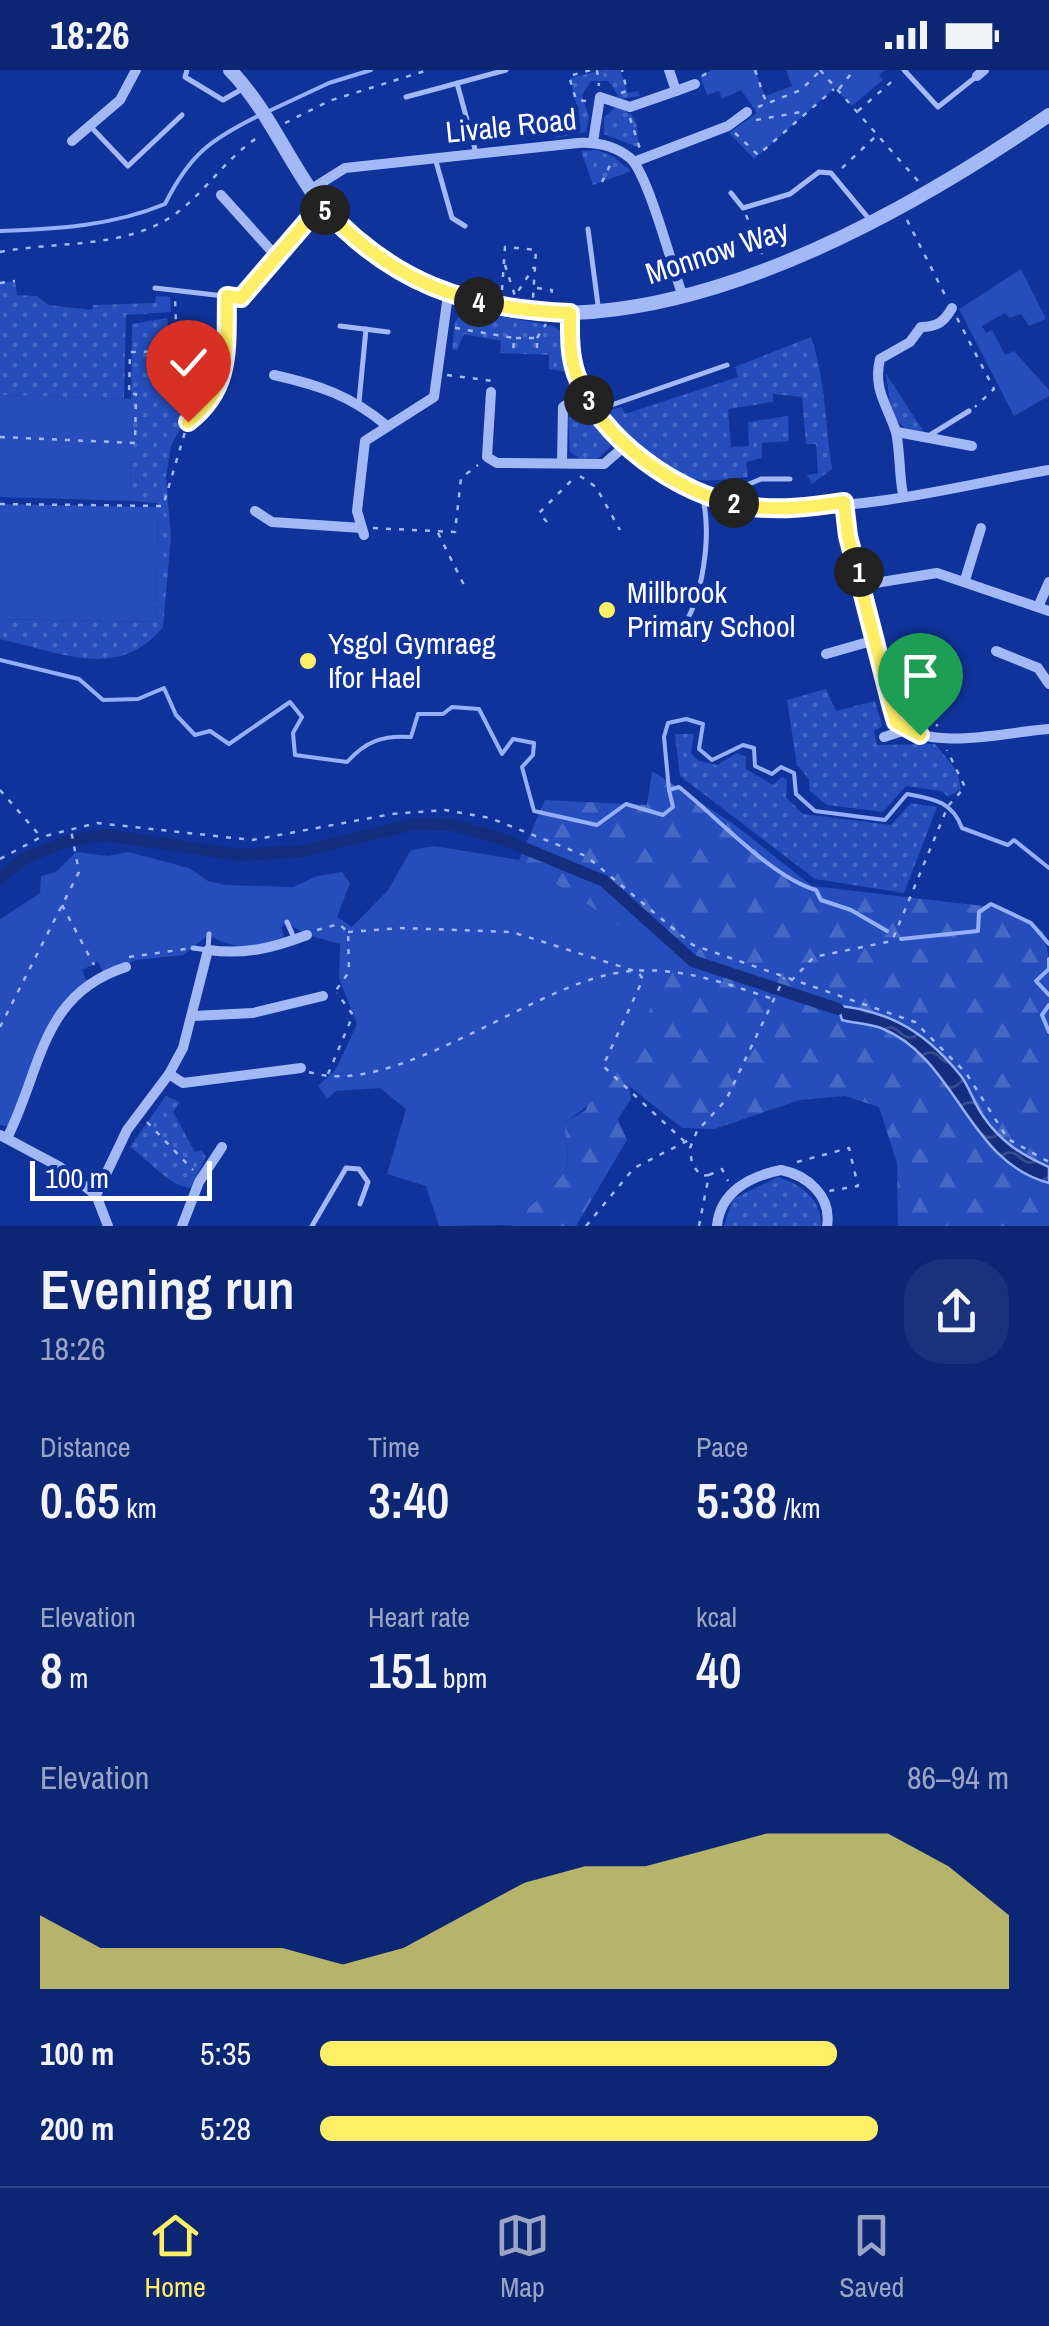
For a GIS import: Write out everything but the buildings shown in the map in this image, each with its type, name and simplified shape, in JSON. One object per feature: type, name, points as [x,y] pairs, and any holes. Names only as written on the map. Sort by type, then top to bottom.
[{"type":"street","points":[[72,141],[92,128],[120,100],[136,70]]},
{"type":"street","name":"Monnow Way","points":[[230,70],[321,205],[366,252],[448,294],[500,306],[570,313],[682,297],[768,269],[929,194],[1049,114]]},
{"type":"street","points":[[669,70],[676,91]]},
{"type":"street","points":[[594,142],[601,99],[630,107],[695,84]]},
{"type":"street","points":[[682,297],[639,159],[748,116]]},
{"type":"street","name":"Livale Road","points":[[310,190],[345,168],[594,142],[639,159]]},
{"type":"street","points":[[221,195],[276,256]]},
{"type":"street","points":[[241,298],[321,205]]},
{"type":"street","points":[[255,511],[272,522],[363,531],[358,511],[364,440],[434,397],[448,294]]},
{"type":"street","points":[[903,494],[895,457],[896,432],[878,391],[880,359],[910,342],[921,327],[934,327],[945,320],[952,308]]},
{"type":"street","points":[[570,313],[570,350],[584,392],[626,445],[701,492],[740,506],[780,509],[844,502],[1049,470]]},
{"type":"street","points":[[274,375],[318,384],[359,402],[386,426]]},
{"type":"street","points":[[491,392],[487,458],[497,463],[604,464],[626,445]]},
{"type":"street","points":[[562,462],[563,407],[584,392]]},
{"type":"street","points":[[896,432],[972,446]]},
{"type":"street","points":[[844,502],[848,536],[864,585],[896,722],[906,730]]},
{"type":"street","points":[[965,580],[981,528]]},
{"type":"street","points":[[864,585],[919,574],[965,580],[1044,609],[1049,582]]},
{"type":"street","points":[[826,654],[876,640]]},
{"type":"street","points":[[996,651],[1009,662],[1038,668],[1049,684]]},
{"type":"street","points":[[884,737],[906,730],[1049,729]]},
{"type":"street","points":[[96,1195],[139,1114],[170,1074],[193,1016],[208,950],[235,954],[307,936]]},
{"type":"street","points":[[108,1226],[96,1195],[4,1136],[47,1033],[70,1001],[97,970],[126,967]]},
{"type":"street","points":[[193,1016],[253,1013],[323,996]]},
{"type":"street","points":[[170,1074],[183,1083],[302,1068]]},
{"type":"street","points":[[182,1226],[201,1178],[222,1147]]},
{"type":"street","points":[[717,1226],[723,1202],[734,1191],[765,1173],[793,1172],[818,1192],[828,1217],[827,1226]]},
{"type":"lane","points":[[187,70],[185,77],[214,98],[223,100],[248,92]]},
{"type":"lane","points":[[406,97],[506,70]]},
{"type":"lane","points":[[904,70],[938,107],[981,73]]},
{"type":"lane","points":[[457,83],[476,154]]},
{"type":"lane","points":[[92,128],[128,166],[182,115]]},
{"type":"lane","points":[[435,158],[452,218],[464,226]]},
{"type":"lane","points":[[731,193],[744,208],[790,194],[819,172],[834,176],[872,222]]},
{"type":"lane","points":[[588,229],[599,311]]},
{"type":"lane","points":[[155,288],[241,298]]},
{"type":"lane","points":[[206,408],[226,370],[227,296]]},
{"type":"lane","points":[[340,326],[388,332]]},
{"type":"lane","points":[[359,402],[366,329]]},
{"type":"lane","points":[[596,410],[726,365]]},
{"type":"lane","points":[[927,437],[969,410]]},
{"type":"lane","points":[[718,497],[761,479],[790,478]]},
{"type":"lane","points":[[657,634],[679,632],[690,613],[706,531],[701,492]]},
{"type":"lane","points":[[287,922],[294,940]]},
{"type":"lane","points":[[193,948],[208,950],[209,934]]},
{"type":"lane","points":[[312,1226],[346,1168],[359,1169],[368,1182],[360,1204]]},
{"type":"path","points":[[0,252],[102,240],[160,224],[195,196],[225,162],[269,128],[329,101],[428,70]]},
{"type":"path","points":[[601,99],[594,70],[569,76],[576,100],[601,99],[628,91],[622,70]]},
{"type":"path","points":[[755,70],[767,104]]},
{"type":"path","points":[[748,116],[801,90],[820,70],[929,194]]},
{"type":"path","points":[[728,126],[758,155],[854,70]]},
{"type":"path","points":[[856,112],[904,70]]},
{"type":"path","points":[[630,107],[639,159]]},
{"type":"path","points":[[748,116],[809,111]]},
{"type":"path","points":[[834,176],[878,136]]},
{"type":"path","points":[[602,182],[618,150]]},
{"type":"path","points":[[744,208],[768,269]]},
{"type":"path","points":[[500,306],[505,247],[536,250],[532,309]]},
{"type":"path","points":[[504,261],[516,296],[535,266]]},
{"type":"path","points":[[0,284],[14,281]]},
{"type":"path","points":[[0,438],[134,443],[136,394],[129,394],[130,352],[176,350],[174,290]]},
{"type":"path","points":[[444,326],[537,338],[537,354]]},
{"type":"path","points":[[513,354],[514,338]]},
{"type":"path","points":[[439,374],[493,380],[491,392]]},
{"type":"path","points":[[0,504],[163,506],[188,422],[206,408]]},
{"type":"path","points":[[363,531],[455,532],[461,478],[487,458]]},
{"type":"path","points":[[577,462],[578,476]]},
{"type":"path","points":[[547,522],[539,513],[570,476],[586,476],[620,530]]},
{"type":"path","points":[[437,532],[464,585]]},
{"type":"path","points":[[791,982],[814,958],[892,941],[948,806],[965,787],[961,772],[938,732],[897,692]]},
{"type":"path","points":[[0,790],[41,837]]},
{"type":"path","points":[[0,859],[41,837],[96,823],[252,840],[392,814],[445,810],[490,818],[586,856],[693,945],[783,980],[915,1022],[966,1073],[1008,1138],[1049,1162]]},
{"type":"path","points":[[0,1028],[79,872],[71,830]]},
{"type":"path","points":[[62,904],[97,970]]},
{"type":"path","points":[[307,936],[329,924],[339,924],[348,932],[420,928],[512,932],[638,972],[642,979],[635,1000],[602,1066],[684,1141]]},
{"type":"path","points":[[323,996],[336,992],[350,972],[348,932]]},
{"type":"path","points":[[126,967],[128,957],[193,948]]},
{"type":"path","points":[[302,1068],[327,1075],[385,1071],[534,1001],[610,974],[687,971],[776,1000]]},
{"type":"path","points":[[586,1226],[634,1168],[694,1138],[726,1100],[783,980]]},
{"type":"path","points":[[327,1075],[353,1015],[336,992]]},
{"type":"path","points":[[139,1114],[201,1178]]},
{"type":"path","points":[[694,1138],[692,1164],[701,1176],[722,1169],[734,1191]]},
{"type":"path","points":[[784,1162],[850,1148],[858,1186],[828,1191]]},
{"type":"path","points":[[699,1226],[709,1174]]},
{"type":"green space","points":[[620,70],[628,93],[638,91],[640,96],[620,99],[609,81],[591,81],[582,95],[589,117],[586,132],[555,138],[549,120],[578,112],[570,78]]},
{"type":"green space","points":[[712,70],[755,70],[765,96],[792,86],[786,70],[885,70],[879,75],[883,80],[852,106],[835,88],[754,159],[729,133],[757,113],[741,90],[722,99],[719,91],[707,95],[700,76]]},
{"type":"green space","points":[[615,107],[634,118],[640,148],[604,134],[604,118]]},
{"type":"green space","points":[[597,150],[631,171],[593,185],[581,151]]},
{"type":"green space","points":[[1021,269],[1046,319],[1029,326],[1021,314],[1010,318],[1005,313],[982,326],[986,333],[992,330],[1005,355],[1014,351],[1049,390],[1049,396],[1014,416],[959,309]]},
{"type":"green space","points":[[15,281],[17,295],[37,296],[48,305],[92,310],[93,305],[155,303],[156,296],[170,297],[171,312],[126,315],[124,399],[0,395],[0,283]]},
{"type":"green space","points":[[467,310],[553,326],[560,331],[569,372],[549,369],[549,355],[500,353],[501,341],[464,334],[457,350],[452,349],[455,321]]},
{"type":"green space","points":[[167,318],[175,380],[193,390],[203,386],[171,446],[166,477],[171,537],[163,627],[146,644],[107,658],[66,655],[0,639],[0,619],[156,622],[158,503],[130,501],[132,324]]},
{"type":"green space","points":[[811,337],[822,386],[832,469],[812,484],[807,475],[818,473],[816,444],[806,444],[802,397],[773,394],[773,402],[728,409],[731,447],[749,446],[748,422],[788,416],[789,441],[762,443],[762,458],[746,462],[748,477],[724,480],[700,480],[675,472],[651,456],[611,416],[611,410],[622,407],[625,414],[738,377],[735,367]]},
{"type":"green space","points":[[886,374],[924,432],[905,428],[892,417]]},
{"type":"green space","points":[[0,395],[132,399],[130,501],[0,497]]},
{"type":"green space","points":[[582,404],[612,437],[613,445],[598,458],[580,459],[570,452],[568,418]]},
{"type":"green space","points":[[0,504],[158,507],[156,622],[0,619]]},
{"type":"green space","points":[[826,689],[836,711],[875,701],[882,726],[874,731],[877,745],[935,744],[957,771],[961,789],[948,797],[942,791],[906,786],[883,812],[827,805],[810,791],[809,779],[797,765],[787,700]]},
{"type":"green space","points":[[675,734],[694,734],[691,753],[699,761],[717,765],[737,753],[746,757],[746,769],[773,785],[782,777],[787,780],[786,797],[803,814],[891,825],[911,803],[937,807],[904,893],[815,879],[680,776]]},
{"type":"green space","points":[[652,771],[735,825],[812,886],[1000,908],[1043,931],[1049,959],[1049,1226],[898,1226],[897,1163],[879,1107],[845,1096],[800,1100],[714,1129],[682,1128],[629,1086],[631,1099],[618,1119],[627,1140],[576,1226],[508,1226],[515,1225],[564,1171],[568,1154],[564,1123],[586,1110],[638,938],[519,860],[545,800],[647,805]]},
{"type":"green space","points":[[434,846],[519,860],[639,938],[666,978],[612,1077],[598,1095],[564,1123],[568,1154],[564,1171],[515,1225],[439,1226],[426,1186],[387,1174],[406,1109],[380,1088],[336,1091],[327,1099],[318,1086],[336,1069],[357,1024],[339,978],[340,944],[307,935],[287,923],[281,927],[284,937],[265,944],[236,945],[209,935],[183,955],[136,960],[104,974],[98,962],[82,970],[88,985],[47,1033],[13,1127],[0,1125],[0,919],[40,893],[41,876],[56,872],[76,852],[108,856],[128,852],[189,868],[208,881],[226,885],[293,887],[317,876],[342,872],[350,883],[337,917],[352,927],[388,890],[411,850]]},
{"type":"green space","points":[[166,1096],[180,1102],[173,1112],[195,1152],[201,1150],[206,1157],[191,1188],[166,1177],[130,1147]]},
{"type":"green space","points":[[778,1177],[809,1194],[818,1208],[821,1226],[724,1226],[733,1199]]},
{"type":"water","points":[[822,1004],[864,1010],[916,1033],[961,1076],[997,1133],[1020,1152],[1049,1167],[1049,1183],[1021,1172],[999,1154],[928,1062],[907,1042],[881,1028],[842,1020],[840,1013]]},
{"type":"waterway","points":[[269,111],[329,83],[371,70]]},
{"type":"waterway","points":[[0,231],[105,222],[165,204],[193,160],[228,132],[260,115]]},
{"type":"waterway","points":[[0,660],[79,679],[103,700],[138,699],[164,688],[176,715],[195,735],[210,731],[229,744],[290,702],[302,717],[293,733],[295,755],[347,762],[376,741],[411,737],[418,714],[443,714],[452,707],[479,709],[502,754],[513,739],[534,743],[533,755],[522,767],[534,811],[597,825],[626,804],[663,815],[673,807],[669,790],[679,787],[781,873],[816,890],[821,900],[851,910],[887,931]]},
{"type":"waterway","points":[[669,790],[664,737],[668,723],[686,719],[703,724],[699,749],[712,760],[743,745],[754,748],[755,766],[772,774],[781,767],[794,773],[796,794],[815,811],[885,820],[907,794],[926,798],[947,807],[962,828],[1008,845],[1014,840],[1049,868]]},
{"type":"waterway","points":[[0,878],[25,858],[68,841],[106,835],[239,855],[303,851],[415,824],[454,825],[502,839],[604,881],[693,961],[838,1009]]},
{"type":"waterway","points":[[901,939],[978,931],[979,912],[991,904],[1031,923],[1049,944]]},
{"type":"waterway","points":[[1049,959],[1049,969],[1036,981],[1049,995]]},
{"type":"waterway","points":[[1049,1005],[1042,1015],[1049,1032]]},
{"type":"place","name":"Millbrook Primary School","points":[[607,610]]},
{"type":"place","name":"Ysgol Gymraeg Ifor Hael","points":[[308,661]]},
{"type":"route","points":[[188,422],[206,408],[226,370],[227,296],[241,298],[321,205],[366,252],[406,276],[468,300],[570,313],[570,350],[584,392],[626,445],[660,470],[701,492],[740,506],[780,509],[844,502],[848,536],[864,585],[896,722],[920,735]]}]
